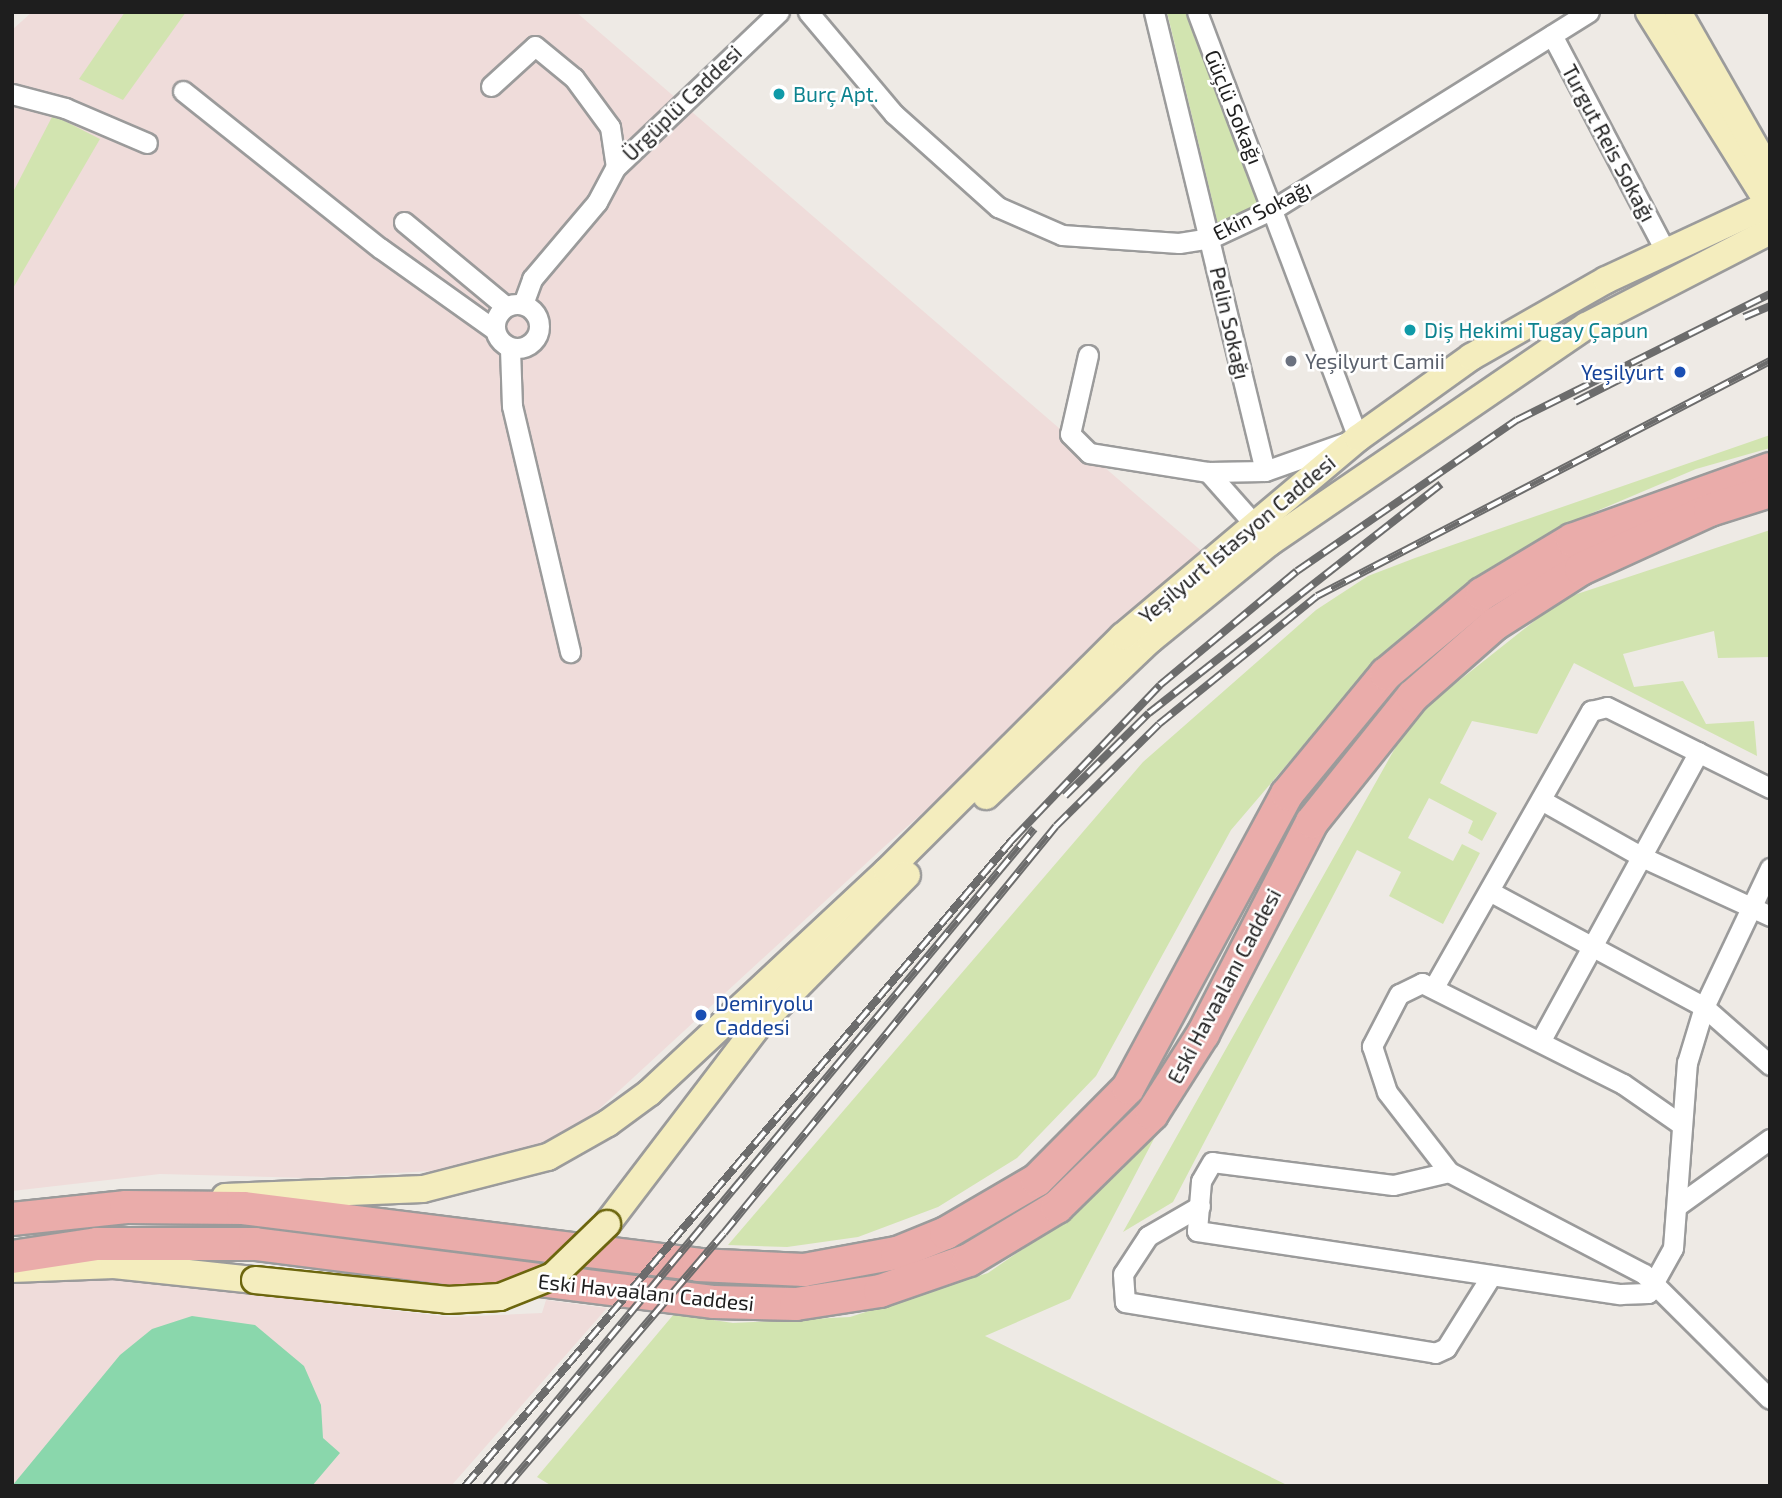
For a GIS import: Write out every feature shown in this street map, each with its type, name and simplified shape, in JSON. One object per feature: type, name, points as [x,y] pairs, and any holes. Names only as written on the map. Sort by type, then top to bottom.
[{"type":"highway","points":[[1600,526],[1647,497],[1770,452]]},
{"type":"highway","name":"Eski Havaalanı Caddesi","points":[[12,1219],[190,1206],[311,1213],[747,1269],[850,1264],[946,1233],[1037,1180],[1128,1088],[1287,794],[1385,674],[1482,594],[1600,526],[1770,468]]},
{"type":"highway","name":"Eski Havaalanı Caddesi","points":[[12,1257],[97,1244],[227,1242],[715,1302],[796,1304],[880,1291],[969,1261],[1078,1191],[1152,1114],[1203,1034],[1312,822],[1413,696],[1495,624],[1627,546],[1770,491]]},
{"type":"highway","points":[[1627,546],[1770,508]]},
{"type":"main road","points":[[1649,12],[1769,205]]},
{"type":"main road","points":[[1678,12],[1770,173]]},
{"type":"main road","name":"Yeşilyurt İstasyon Caddesi","points":[[12,1269],[114,1265],[447,1300],[500,1297],[552,1276],[607,1224],[758,1026],[1048,733],[1262,534],[1358,438],[1471,357],[1666,252],[1769,205]]},
{"type":"main road","name":"Yeşilyurt İstasyon Caddesi","points":[[190,1206],[272,1193],[423,1189],[548,1157],[649,1093],[775,971],[887,871],[1123,636],[1262,534],[1490,387],[1634,297],[1770,231]]},
{"type":"main road","points":[[1471,357],[1469,373],[1490,387]]},
{"type":"main road","points":[[1416,394],[1432,397],[1445,418]]},
{"type":"street","name":"Ürgüplü Caddesi","points":[[514,305],[532,278],[597,202],[616,167],[779,12]]},
{"type":"street","name":"Ekin Sokağı","points":[[808,12],[894,114],[998,207],[1062,235],[1125,243],[1211,238],[1275,208],[1589,12]]},
{"type":"street","name":"Pelin Sokağı","points":[[1154,12],[1211,238],[1265,471]]},
{"type":"street","name":"Güçlü Sokağı","points":[[1197,12],[1275,208],[1358,438]]},
{"type":"street","name":"Turgut Reis Sokağı","points":[[1552,35],[1666,252]]},
{"type":"street","points":[[491,86],[535,46],[574,78],[610,127],[616,167]]},
{"type":"street","points":[[183,91],[380,248],[495,330],[510,349],[512,406],[570,652]]},
{"type":"street","points":[[12,94],[65,108],[147,143]]},
{"type":"street","points":[[404,222],[514,305],[537,315],[539,333],[528,347],[510,349]]},
{"type":"street","points":[[495,330],[494,320],[514,305]]},
{"type":"street","points":[[1088,355],[1070,434],[1089,453],[1208,472],[1265,471],[1358,438]]},
{"type":"street","points":[[1208,472],[1262,534]]},
{"type":"street","points":[[1434,987],[1541,800],[1581,724],[1599,707],[1699,752],[1770,788]]},
{"type":"street","points":[[1541,1040],[1699,752]]},
{"type":"street","points":[[1541,800],[1642,857],[1770,916]]},
{"type":"street","points":[[1449,1172],[1393,1185],[1227,1159],[1206,1167],[1197,1231],[1620,1294],[1648,1293],[1658,1285],[1673,1248],[1679,1123],[1687,1063],[1704,1007],[1770,868]]},
{"type":"street","points":[[1489,891],[1704,1007],[1770,1065]]},
{"type":"street","points":[[1679,1123],[1541,1040],[1434,987],[1415,983],[1399,994],[1372,1046],[1372,1060],[1404,1119],[1449,1172],[1658,1285],[1770,1399]]},
{"type":"street","points":[[1676,1206],[1770,1139]]},
{"type":"street","points":[[1200,1206],[1148,1236],[1123,1274],[1125,1302],[1436,1353],[1446,1348],[1491,1276]]},
{"type":"shaded area","points":[[32,12],[576,12],[1212,560],[885,846],[571,1135],[466,1169],[308,1178],[160,1174],[12,1191],[12,30]]},
{"type":"shaded area","points":[[113,1279],[451,1317],[542,1313],[546,1300],[607,1308],[451,1486],[12,1486],[12,1284]]},
{"type":"green space","points":[[125,12],[186,12],[123,100],[79,79]]},
{"type":"green space","points":[[1167,12],[1188,12],[1259,205],[1218,225]]},
{"type":"green space","points":[[53,115],[100,139],[12,290],[12,194]]},
{"type":"green space","points":[[1770,435],[1770,448],[1696,469],[1559,527],[1415,625],[1366,672],[1231,830],[1096,1076],[1017,1158],[938,1207],[858,1237],[787,1247],[728,1245],[1143,762],[1316,610],[1368,576]]},
{"type":"green space","points":[[1770,530],[1770,657],[1718,658],[1714,631],[1623,654],[1634,687],[1683,681],[1706,724],[1754,721],[1757,756],[1574,663],[1537,734],[1472,721],[1440,783],[1497,813],[1482,841],[1468,833],[1473,821],[1429,798],[1408,838],[1453,861],[1462,844],[1480,853],[1443,924],[1389,896],[1401,872],[1357,850],[1173,1202],[1123,1232],[1412,718],[1562,599]]},
{"type":"green space","points":[[1167,1114],[1070,1299],[985,1336],[1289,1486],[552,1486],[537,1477],[674,1314],[733,1323],[850,1317],[988,1273],[1075,1213],[1123,1169]]},
{"type":"green space","points":[[192,1316],[255,1325],[304,1366],[321,1405],[323,1438],[340,1453],[312,1486],[12,1486],[120,1355],[152,1329]]},
{"type":"railway","points":[[465,1486],[1013,839],[1160,685],[1297,571],[1517,420],[1770,294]]},
{"type":"railway","points":[[1744,317],[1770,306]]},
{"type":"railway","points":[[507,1486],[724,1233],[1056,826],[1159,724],[1317,596],[1770,361]]},
{"type":"railway","points":[[1575,402],[1644,367]]},
{"type":"railway","points":[[1065,796],[1149,713],[1441,484]]},
{"type":"railway","points":[[486,1486],[1034,829]]},
{"type":"place","name":"Burç Apt.","points":[[779,94]]},
{"type":"place","name":"Diş Hekimi Tugay Çapun","points":[[1410,330]]},
{"type":"place","name":"Yeşilyurt Camii","points":[[1291,361]]},
{"type":"place","name":"Yeşilyurt","points":[[1680,372]]},
{"type":"place","name":"Demiryolu Caddesi","points":[[701,1015]]}]
